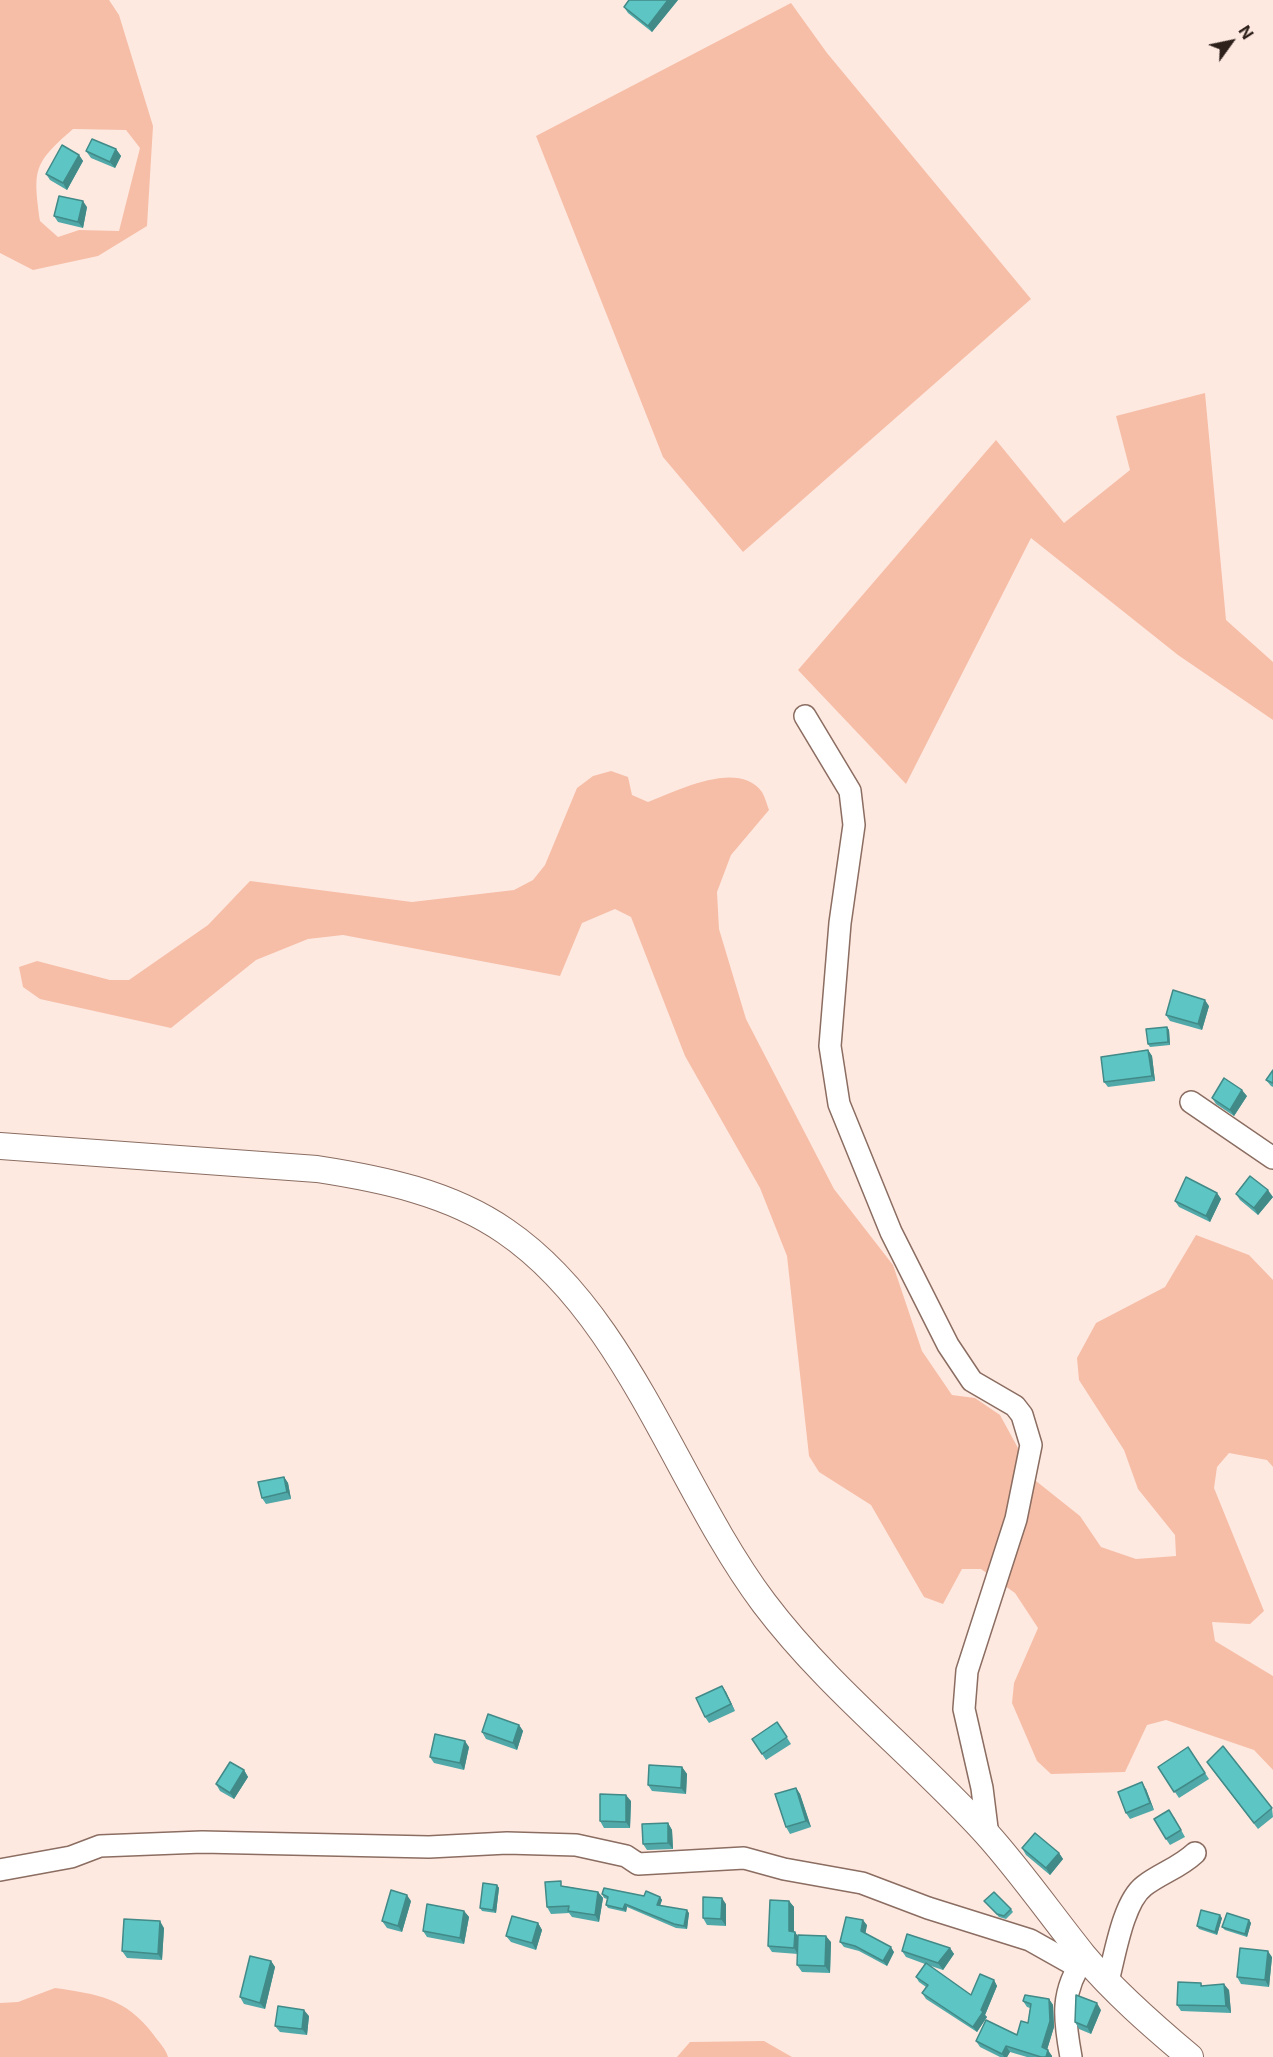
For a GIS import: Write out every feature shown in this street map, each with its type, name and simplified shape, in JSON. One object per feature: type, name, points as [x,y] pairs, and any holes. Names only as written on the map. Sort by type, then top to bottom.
[{"type":"street","points":[[805,716],[850,791],[854,825],[840,923],[830,1046],[839,1104],[891,1232],[948,1345],[972,1381],[1015,1406],[1022,1415],[1031,1445],[1016,1519],[967,1671],[964,1709],[982,1788],[988,1836]]},
{"type":"street","points":[[1191,1102],[1273,1158]]},
{"type":"street","points":[[0,1146],[317,1169],[362,1176],[419,1190],[504,1230],[538,1257],[589,1316],[622,1362],[727,1549],[777,1619],[797,1643],[988,1836],[1082,1962]]},
{"type":"street","points":[[0,1870],[71,1857],[100,1846],[202,1842],[429,1847],[507,1843],[576,1845],[626,1856],[639,1864],[744,1858],[784,1869],[862,1883],[928,1908],[1030,1940],[1082,1962],[1108,1981],[1190,2057]]},
{"type":"street","points":[[1108,1981],[1128,1909],[1136,1894],[1151,1881],[1180,1867],[1195,1853]]},
{"type":"street","points":[[1071,2057],[1064,2019],[1066,2000],[1082,1962]]},
{"type":"shaded area","points":[[0,0],[109,0],[119,15],[153,126],[147,226],[98,256],[33,270],[0,253]],"holes":[[[73,129],[126,130],[140,148],[119,231],[79,230],[58,237],[40,221],[37,178],[43,160]]]},
{"type":"shaded area","points":[[791,3],[827,53],[1031,299],[743,552],[663,457],[536,136]]},
{"type":"shaded area","points":[[1205,393],[1226,620],[1273,662],[1273,720],[1178,655],[1031,538],[906,784],[798,670],[996,440],[1064,523],[1130,470],[1116,416]]},
{"type":"shaded area","points":[[611,771],[628,777],[632,795],[648,802],[690,785],[723,778],[738,778],[751,783],[762,792],[769,810],[731,855],[717,892],[719,929],[746,1019],[834,1189],[893,1265],[922,1351],[952,1395],[975,1398],[1000,1415],[1036,1481],[1080,1516],[1101,1547],[1136,1559],[1176,1556],[1175,1535],[1138,1489],[1124,1450],[1079,1380],[1077,1358],[1096,1323],[1165,1287],[1196,1235],[1249,1255],[1273,1280],[1273,1467],[1267,1460],[1229,1453],[1217,1467],[1214,1488],[1264,1611],[1250,1624],[1212,1622],[1215,1641],[1273,1676],[1273,1770],[1254,1750],[1166,1720],[1147,1725],[1125,1772],[1051,1774],[1037,1761],[1012,1703],[1014,1683],[1038,1628],[1015,1593],[981,1569],[962,1569],[943,1604],[924,1597],[871,1505],[819,1472],[809,1456],[787,1256],[760,1188],[685,1056],[631,917],[615,909],[582,923],[560,976],[343,935],[308,939],[256,960],[171,1028],[40,999],[23,987],[19,967],[37,961],[110,980],[129,980],[208,925],[250,881],[412,902],[514,890],[533,880],[545,865],[577,788],[593,776]]},
{"type":"shaded area","points":[[55,1988],[97,1996],[121,2005],[143,2022],[162,2045],[168,2057],[0,2057],[0,2003],[18,2002]]},
{"type":"shaded area","points":[[764,2041],[792,2057],[677,2057],[690,2042]]},
{"type":"building","points":[[629,0],[668,0],[648,26],[624,7]]},
{"type":"building","points":[[92,139],[116,149],[110,162],[86,151]]},
{"type":"building","points":[[62,145],[79,155],[63,183],[46,174]]},
{"type":"building","points":[[59,196],[83,201],[78,222],[54,216]]},
{"type":"building","points":[[1173,990],[1205,1000],[1198,1024],[1166,1015]]},
{"type":"building","points":[[1167,1027],[1168,1042],[1148,1044],[1146,1029]]},
{"type":"building","points":[[1148,1050],[1152,1076],[1104,1082],[1101,1057]]},
{"type":"building","points":[[1273,1070],[1273,1083],[1266,1080]]},
{"type":"building","points":[[1224,1078],[1242,1090],[1230,1110],[1212,1098]]},
{"type":"building","points":[[1250,1176],[1268,1190],[1254,1208],[1236,1194]]},
{"type":"building","points":[[1186,1177],[1217,1193],[1206,1216],[1175,1201]]},
{"type":"building","points":[[284,1477],[287,1492],[262,1498],[258,1482]]},
{"type":"building","points":[[722,1686],[731,1704],[705,1717],[696,1698]]},
{"type":"building","points":[[488,1714],[519,1725],[513,1743],[482,1732]]},
{"type":"building","points":[[777,1722],[787,1737],[762,1754],[752,1739]]},
{"type":"building","points":[[435,1734],[465,1741],[460,1763],[430,1757]]},
{"type":"building","points":[[1223,1746],[1272,1808],[1254,1823],[1207,1762]]},
{"type":"building","points":[[1188,1747],[1205,1773],[1174,1792],[1158,1767]]},
{"type":"building","points":[[230,1762],[244,1770],[230,1793],[216,1784]]},
{"type":"building","points":[[649,1765],[682,1767],[681,1788],[648,1785]]},
{"type":"building","points":[[1142,1782],[1150,1803],[1126,1813],[1118,1792]]},
{"type":"building","points":[[796,1788],[806,1821],[786,1827],[775,1794]]},
{"type":"building","points":[[600,1794],[626,1795],[626,1822],[600,1821]]},
{"type":"building","points":[[1169,1810],[1181,1830],[1166,1839],[1154,1819]]},
{"type":"building","points":[[668,1823],[668,1843],[643,1844],[642,1824]]},
{"type":"building","points":[[1035,1833],[1059,1853],[1046,1868],[1022,1848]]},
{"type":"building","points":[[561,1881],[561,1886],[598,1892],[595,1915],[568,1911],[569,1906],[547,1907],[545,1882]]},
{"type":"building","points":[[483,1883],[497,1885],[493,1910],[480,1908]]},
{"type":"building","points":[[604,1888],[644,1896],[646,1891],[660,1897],[657,1905],[687,1910],[684,1926],[625,1904],[623,1909],[606,1905],[608,1897],[602,1894]]},
{"type":"building","points":[[391,1890],[407,1895],[398,1926],[382,1921]]},
{"type":"building","points":[[994,1892],[1011,1909],[1004,1916],[997,1914],[984,1901]]},
{"type":"building","points":[[703,1897],[722,1898],[721,1919],[703,1918]]},
{"type":"building","points":[[770,1900],[789,1901],[789,1931],[795,1932],[794,1948],[768,1946]]},
{"type":"building","points":[[427,1904],[464,1911],[460,1938],[423,1931]]},
{"type":"building","points":[[1201,1910],[1220,1915],[1215,1932],[1197,1926]]},
{"type":"building","points":[[1227,1913],[1249,1920],[1245,1934],[1222,1927]]},
{"type":"building","points":[[512,1916],[538,1923],[532,1943],[506,1936]]},
{"type":"building","points":[[846,1917],[863,1920],[861,1931],[891,1947],[883,1961],[855,1946],[840,1942]]},
{"type":"building","points":[[124,1919],[160,1921],[158,1954],[122,1951]]},
{"type":"building","points":[[907,1934],[950,1948],[938,1963],[902,1951]]},
{"type":"building","points":[[798,1935],[826,1936],[825,1966],[797,1965]]},
{"type":"building","points":[[1240,1948],[1268,1951],[1265,1980],[1237,1977]]},
{"type":"building","points":[[250,1956],[271,1961],[260,2003],[240,1997]]},
{"type":"building","points":[[926,1963],[971,1995],[980,1974],[994,1980],[981,2010],[983,2012],[973,2027],[922,1993],[928,1985],[916,1977]]},
{"type":"building","points":[[1178,1982],[1201,1983],[1201,1986],[1224,1984],[1226,2006],[1177,2005]]},
{"type":"building","points":[[1025,1995],[1049,1999],[1050,2021],[1042,2047],[1048,2050],[1046,2057],[1006,2046],[1002,2054],[976,2041],[986,2020],[1017,2035],[1021,2021],[1028,2023],[1031,2004],[1023,2001]]},
{"type":"building","points":[[1076,1995],[1097,2003],[1087,2027],[1075,2022]]},
{"type":"building","points":[[278,2006],[304,2010],[302,2029],[275,2026]]}]
